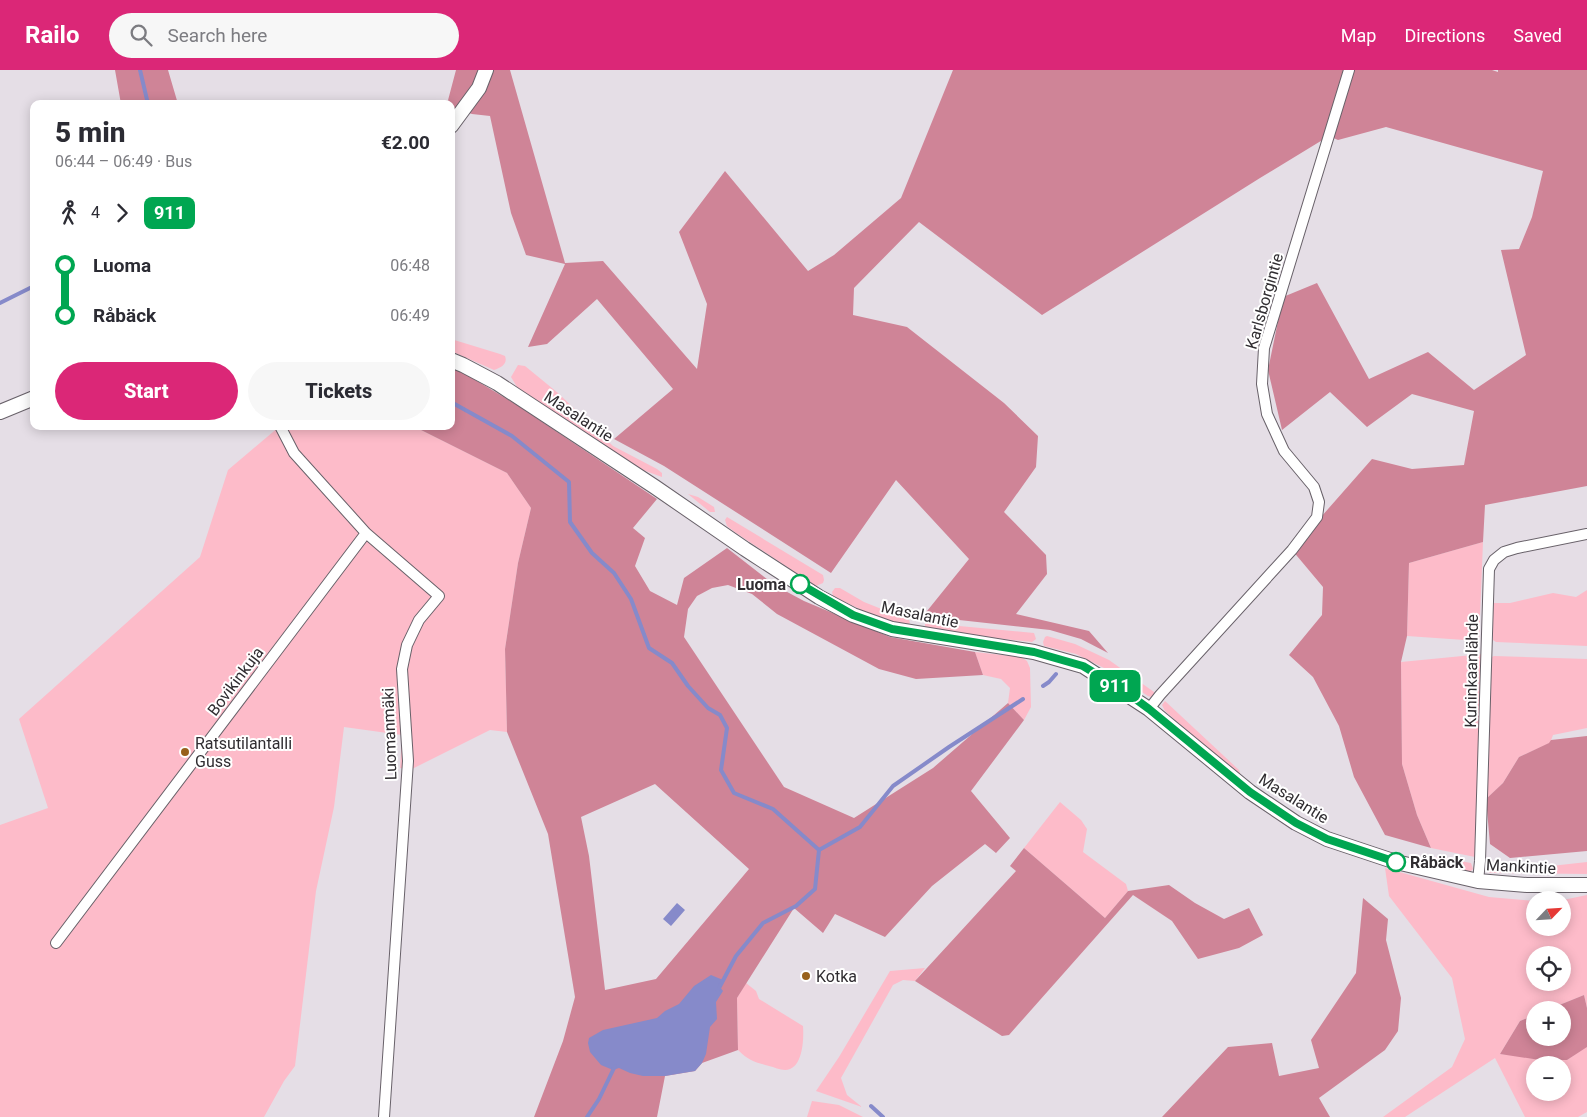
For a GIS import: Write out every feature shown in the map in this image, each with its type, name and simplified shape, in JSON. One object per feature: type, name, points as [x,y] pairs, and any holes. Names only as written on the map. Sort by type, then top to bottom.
[{"type":"street","points":[[455,121],[479,88],[486,70]]},
{"type":"street","name":"Karlsborgintie","points":[[1149,709],[1292,550],[1317,517],[1319,502],[1314,487],[1284,451],[1266,414],[1262,384],[1264,348],[1349,70]]},
{"type":"street","name":"Masalantie","points":[[455,362],[497,383],[819,597],[853,615],[892,629],[1034,652],[1083,666],[1126,692],[1250,792],[1296,823],[1327,839],[1396,862]]},
{"type":"street","points":[[0,412],[30,400]]},
{"type":"street","name":"Luomanmäki","points":[[282,430],[294,453],[366,533],[440,596],[419,620],[407,645],[402,668],[408,760],[384,1117]]},
{"type":"street","name":"Bovikinkuja","points":[[56,942],[366,533]]},
{"type":"street","name":"Kuninkaanlähde","points":[[1478,881],[1489,569],[1494,560],[1504,552],[1587,534]]},
{"type":"street","name":"Mankintie","points":[[1396,862],[1478,881],[1527,885],[1587,885]]},
{"type":"shaded area","points":[[115,70],[168,70],[177,100],[120,100]]},
{"type":"shaded area","points":[[456,70],[510,70],[565,263],[603,261],[697,369],[707,304],[679,232],[725,171],[808,271],[834,255],[901,198],[953,70],[1492,70],[1498,72],[1498,70],[1587,70],[1587,486],[1485,505],[1483,542],[1409,563],[1407,636],[1401,662],[1402,764],[1417,815],[1431,848],[1385,835],[1354,777],[1339,726],[1313,677],[1289,655],[1322,615],[1323,587],[1292,550],[1372,459],[1412,469],[1464,465],[1474,411],[1412,394],[1367,427],[1330,392],[1282,430],[1268,370],[1283,297],[1317,283],[1369,379],[1428,352],[1474,390],[1526,355],[1501,250],[1519,249],[1532,217],[1543,171],[1386,127],[1338,140],[1329,136],[1042,315],[919,222],[854,288],[853,315],[907,327],[1004,403],[1038,436],[1036,467],[1004,512],[1046,555],[1047,574],[1016,614],[1089,631],[1108,653],[1081,639],[1050,630],[923,616],[969,559],[896,480],[831,573],[664,466],[614,439],[673,389],[597,299],[547,344],[528,347],[565,264],[526,255],[511,213],[490,116],[472,114],[455,108],[455,100],[448,100]]},
{"type":"shaded area","points":[[455,340],[505,356],[505,363],[494,370],[455,353]]},
{"type":"shaded area","points":[[518,365],[525,366],[558,393],[613,446],[657,469],[662,473],[662,477],[640,469],[517,387],[511,377]]},
{"type":"shaded area","points":[[455,368],[517,405],[657,499],[633,528],[645,538],[635,566],[650,591],[677,605],[684,578],[727,548],[776,586],[804,601],[890,637],[975,652],[983,675],[916,679],[879,669],[777,614],[752,594],[728,585],[712,588],[697,596],[688,609],[684,637],[784,787],[854,818],[933,768],[1008,703],[1024,720],[971,791],[1010,838],[996,853],[985,844],[932,886],[885,937],[835,914],[823,933],[794,908],[737,998],[738,1050],[702,1063],[695,1071],[665,1076],[657,1117],[534,1117],[563,1041],[575,997],[548,834],[507,732],[505,649],[518,563],[531,508],[507,473],[421,430],[455,430]],"holes":[[[655,784],[749,869],[656,979],[605,990],[589,856],[581,817]]]},
{"type":"shaded area","name":"Ratsutilantalli Guss","points":[[275,430],[421,430],[507,473],[531,508],[518,563],[505,649],[507,732],[490,730],[410,770],[400,768],[402,735],[344,727],[334,807],[316,891],[295,1066],[284,1081],[264,1117],[0,1117],[0,825],[48,808],[19,719],[200,557],[228,470]]},
{"type":"shaded area","points":[[688,494],[698,497],[714,507],[715,512],[710,512]]},
{"type":"shaded area","points":[[727,517],[823,575],[823,583],[816,586],[736,533],[727,526],[725,520]]},
{"type":"shaded area","points":[[1483,542],[1479,641],[1407,636],[1409,563]]},
{"type":"shaded area","points":[[835,588],[840,588],[864,602],[909,620],[910,623],[908,625],[889,621],[860,609],[833,596],[832,592]]},
{"type":"shaded area","points":[[1587,590],[1587,646],[1496,642],[1493,640],[1493,603],[1510,603],[1553,593],[1576,597]]},
{"type":"shaded area","points":[[927,623],[1034,633],[1036,639],[1032,642],[928,631],[925,627]]},
{"type":"shaded area","points":[[1047,636],[1075,644],[1109,660],[1154,692],[1154,694],[1151,697],[1148,696],[1108,670],[1076,654],[1044,646],[1043,642]]},
{"type":"shaded area","points":[[975,652],[1021,657],[1027,661],[1030,668],[1031,707],[1024,720],[1008,703],[1010,688],[1001,679],[983,675]]},
{"type":"shaded area","points":[[1483,654],[1479,851],[1475,857],[1431,848],[1417,815],[1402,764],[1401,662]]},
{"type":"shaded area","points":[[1494,656],[1587,659],[1587,728],[1553,735],[1550,743],[1519,757],[1503,783],[1486,799],[1490,658]]},
{"type":"shaded area","points":[[1165,701],[1239,770],[1241,776],[1239,777],[1165,711],[1162,705]]},
{"type":"shaded area","points":[[1587,736],[1587,851],[1510,858],[1490,844],[1486,799],[1503,783],[1519,757],[1549,743],[1551,740]]},
{"type":"shaded area","points":[[1060,802],[1081,820],[1087,829],[1083,852],[1126,884],[1128,891],[1105,918],[1024,848]]},
{"type":"shaded area","points":[[1024,848],[1105,918],[1128,891],[1169,885],[1195,903],[1224,919],[1249,908],[1263,935],[1239,948],[1198,959],[1172,921],[1133,895],[1009,1035],[1002,1036],[915,981],[1016,871],[1010,866]]},
{"type":"shaded area","points":[[1439,857],[1471,863],[1473,869],[1466,871],[1433,858]]},
{"type":"shaded area","points":[[1587,862],[1587,874],[1487,872],[1488,867],[1538,867]]},
{"type":"shaded area","points":[[1385,868],[1489,897],[1526,900],[1526,936],[1571,936],[1571,898],[1587,895],[1587,1008],[1584,995],[1569,1001],[1526,1001],[1526,1019],[1520,1021],[1500,1054],[1526,1056],[1526,1101],[1571,1101],[1571,1057],[1587,1046],[1587,1112],[1578,1117],[1525,1117],[1495,1058],[1405,1117],[1383,1117],[1452,1067],[1465,1039],[1452,978],[1389,896]]},
{"type":"shaded area","points":[[1363,898],[1388,919],[1386,940],[1401,998],[1398,1031],[1385,1050],[1319,1098],[1330,1117],[1162,1117],[1228,1047],[1272,1043],[1279,1076],[1319,1068],[1311,1040],[1356,973]]},
{"type":"shaded area","points":[[925,968],[915,981],[903,980],[893,985],[841,1078],[847,1095],[862,1107],[816,1091],[839,1057],[890,971]]},
{"type":"shaded area","points":[[746,983],[756,991],[759,999],[803,1026],[801,1053],[796,1065],[791,1069],[781,1070],[756,1062],[738,1050],[737,998]]},
{"type":"shaded area","points":[[1584,995],[1587,1008],[1587,1047],[1571,1057],[1526,1056],[1526,1058],[1500,1054],[1520,1021],[1526,1019],[1526,1046],[1571,1046],[1571,1001],[1569,1001]]},
{"type":"shaded area","points":[[812,1101],[839,1105],[863,1117],[807,1117]]},
{"type":"water","points":[[677,903],[685,910],[671,926],[663,919]]},
{"type":"water","points":[[711,975],[723,980],[720,987],[723,991],[716,1002],[717,1019],[710,1027],[706,1054],[702,1063],[695,1071],[665,1076],[643,1076],[619,1068],[613,1070],[601,1065],[590,1052],[589,1038],[603,1030],[657,1018],[665,1011],[679,1004],[694,986]]},
{"type":"waterway","points":[[140,70],[147,100]]},
{"type":"waterway","points":[[0,303],[30,288]]},
{"type":"waterway","points":[[455,404],[512,436],[569,482],[570,522],[592,553],[614,573],[631,599],[649,648],[672,663],[688,686],[708,708],[720,715],[727,728],[721,770],[734,793],[773,809],[819,850],[815,889],[796,906],[763,923],[736,956],[718,990]]},
{"type":"waterway","points":[[1043,686],[1056,674]]},
{"type":"waterway","points":[[819,850],[860,827],[893,786],[1023,699]]},
{"type":"waterway","points":[[587,1117],[599,1099],[615,1066]]},
{"type":"waterway","points":[[871,1106],[883,1117]]},
{"type":"bus line","name":"911","points":[[800,584],[819,597],[853,615],[892,629],[1034,652],[1083,666],[1126,692],[1250,792],[1296,823],[1327,839],[1396,862]]},
{"type":"place","name":"Luoma","points":[[800,584]]},
{"type":"place","name":"Ratsutilantalli Guss","points":[[185,752]]},
{"type":"place","name":"Råbäck","points":[[1396,862]]},
{"type":"place","name":"Kotka","points":[[806,976]]}]
